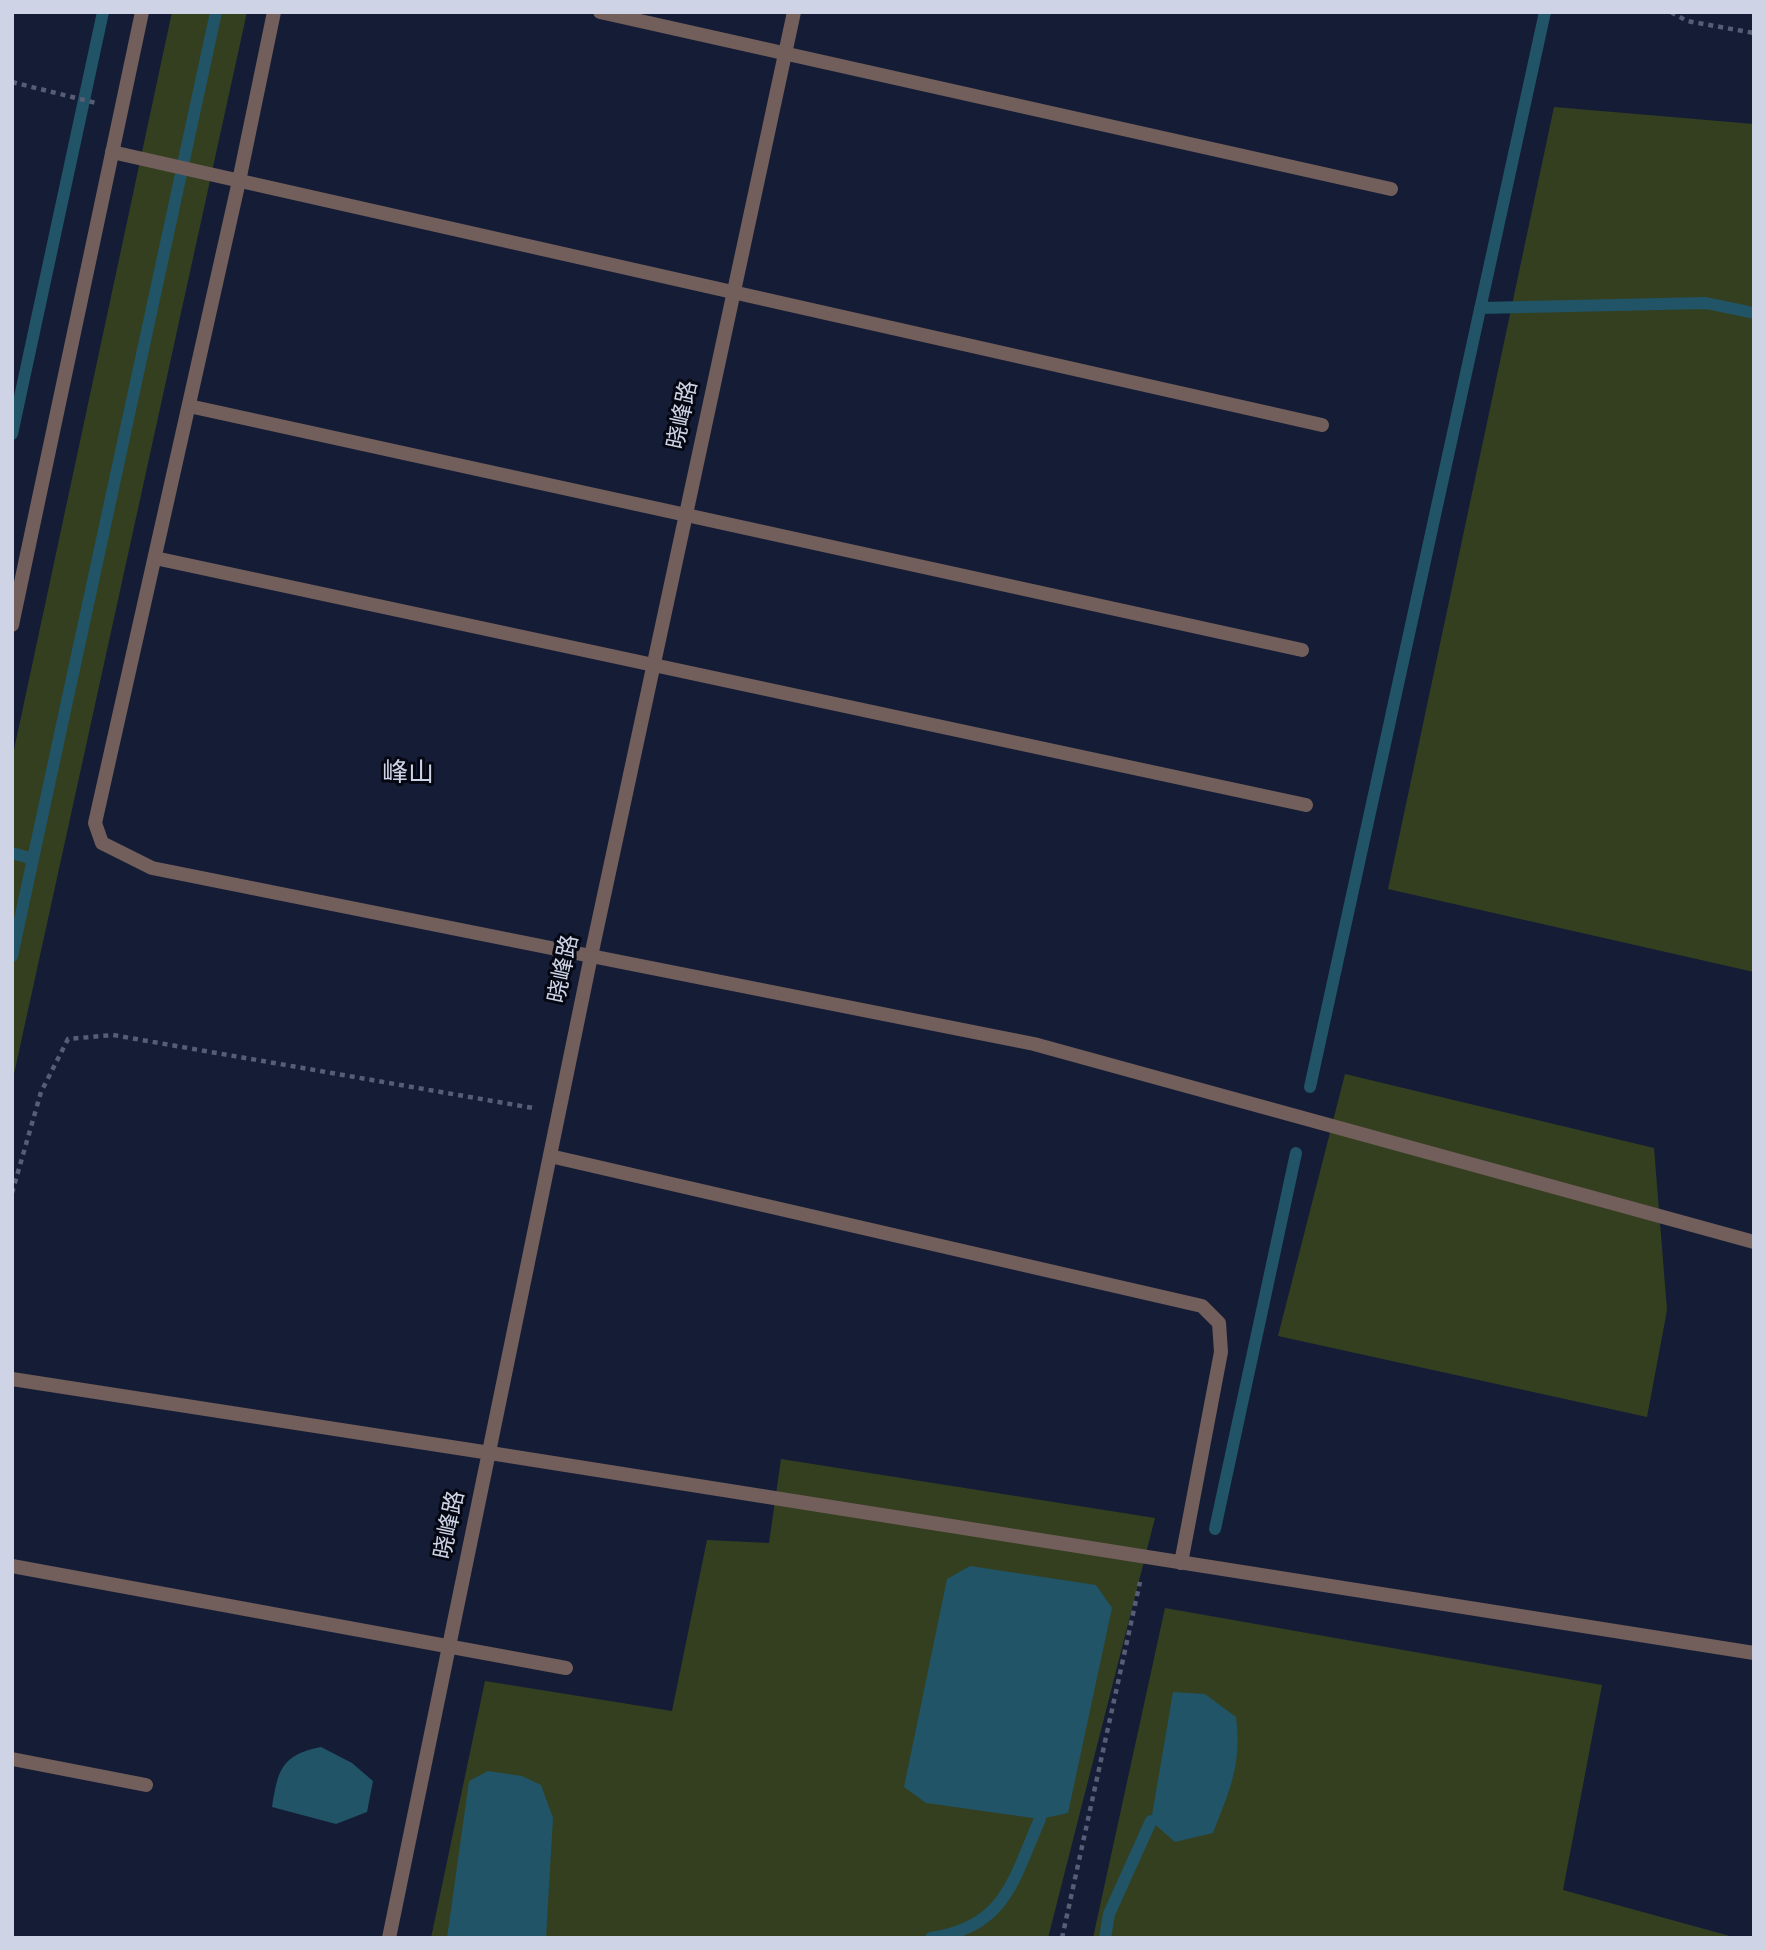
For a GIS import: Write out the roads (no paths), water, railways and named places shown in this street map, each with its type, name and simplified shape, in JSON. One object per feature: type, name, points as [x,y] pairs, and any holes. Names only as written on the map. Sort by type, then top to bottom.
[{"type":"street","points":[[12,625],[142,12]]},
{"type":"street","points":[[274,12],[239,181],[95,822],[103,843],[152,868],[1034,1044],[1754,1242]]},
{"type":"street","points":[[600,12],[1391,190]]},
{"type":"street","name":"晓峰路","points":[[389,1938],[591,956],[794,12]]},
{"type":"street","points":[[112,152],[1322,425]]},
{"type":"street","points":[[189,406],[1302,650]]},
{"type":"street","points":[[155,558],[1306,806]]},
{"type":"street","points":[[550,1156],[1202,1306],[1219,1323],[1220,1352],[1181,1563]]},
{"type":"street","points":[[12,1379],[1754,1653]]},
{"type":"street","points":[[12,1566],[566,1668]]},
{"type":"street","points":[[12,1759],[146,1785]]},
{"type":"water","points":[[970,1566],[1096,1585],[1112,1608],[1068,1813],[1040,1819],[926,1803],[904,1787],[947,1579]]},
{"type":"water","points":[[1173,1692],[1205,1694],[1236,1717],[1237,1734],[1233,1776],[1213,1833],[1175,1842],[1151,1821]]},
{"type":"water","points":[[321,1747],[352,1763],[373,1781],[367,1812],[336,1824],[272,1807],[284,1766],[297,1755]]},
{"type":"water","points":[[488,1771],[522,1776],[541,1785],[553,1818],[546,1938],[447,1938],[469,1781]]},
{"type":"waterway","points":[[12,434],[103,12]]},
{"type":"waterway","points":[[12,956],[216,12]]},
{"type":"waterway","points":[[1310,1087],[1545,12]]},
{"type":"waterway","points":[[1480,308],[1706,303],[1754,313]]},
{"type":"waterway","points":[[12,853],[33,859]]},
{"type":"waterway","points":[[1215,1529],[1296,1153]]},
{"type":"waterway","points":[[931,1938],[956,1932],[976,1923],[991,1912],[1013,1881],[1040,1819]]},
{"type":"waterway","points":[[1105,1938],[1109,1914],[1151,1821]]},
{"type":"district","name":"峰山","points":[[408,775]]}]
